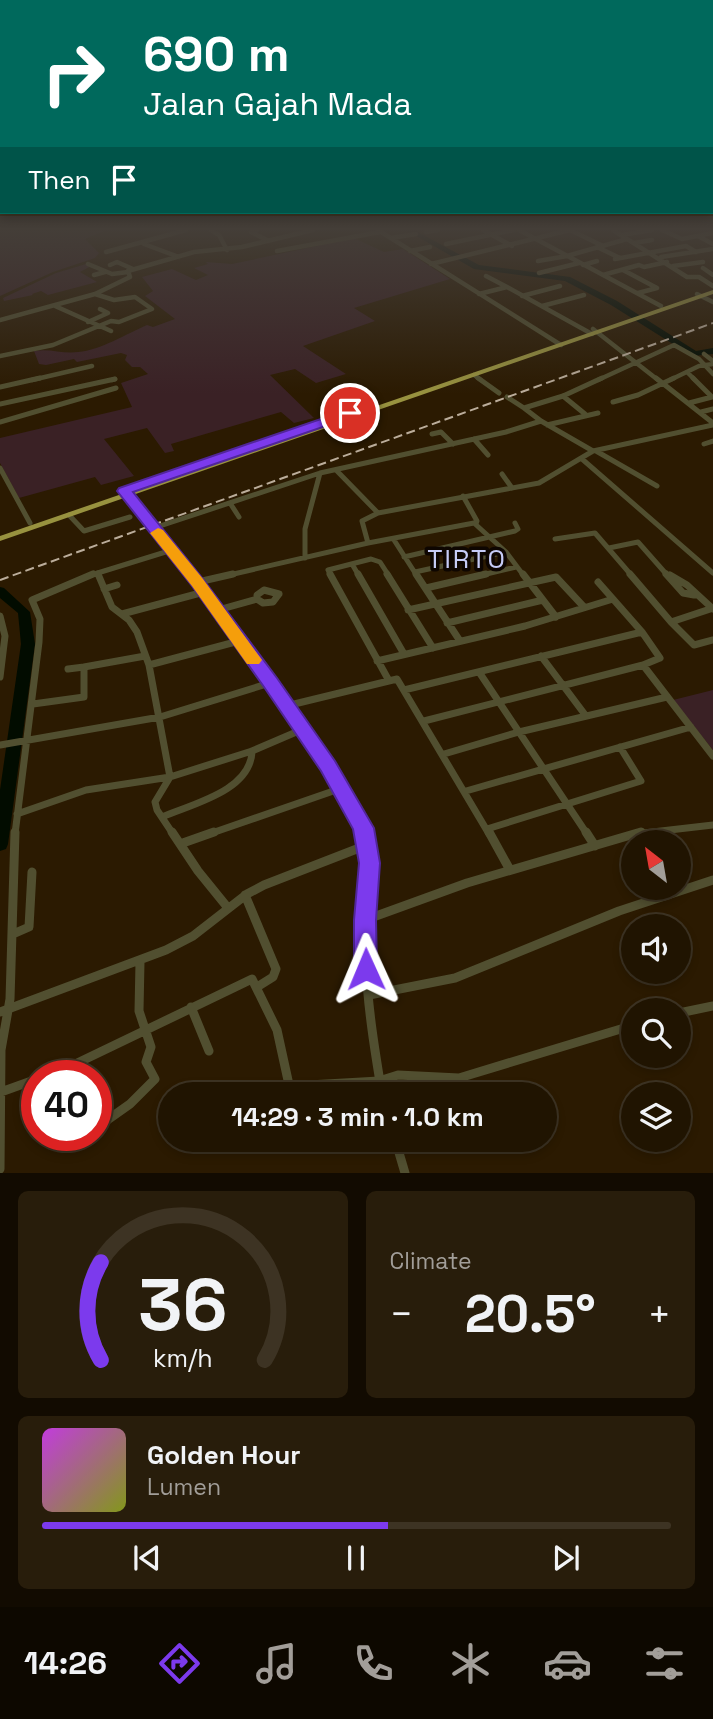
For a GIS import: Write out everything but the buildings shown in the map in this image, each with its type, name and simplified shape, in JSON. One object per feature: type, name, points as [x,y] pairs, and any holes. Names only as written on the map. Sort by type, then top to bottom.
[{"type":"highway","points":[[0,536],[69,515],[180,473],[713,289]]},
{"type":"highway","points":[[650,312],[699,295]]},
{"type":"highway","points":[[180,473],[474,375],[559,343]]},
{"type":"highway","points":[[0,536],[30,523],[126,493]]},
{"type":"street","points":[[3,319],[95,294],[114,285]]},
{"type":"street","points":[[464,285],[559,343]]},
{"type":"street","points":[[503,285],[592,332],[689,402],[713,424]]},
{"type":"street","points":[[622,285],[661,306]]},
{"type":"street","points":[[638,293],[657,288],[651,285]]},
{"type":"street","points":[[522,296],[560,286]]},
{"type":"street","points":[[479,294],[507,287]]},
{"type":"street","points":[[0,356],[53,345],[111,321],[119,322],[152,309],[135,297],[111,300],[95,294]]},
{"type":"street","points":[[542,306],[584,295]]},
{"type":"street","points":[[699,295],[713,302]]},
{"type":"street","points":[[55,306],[111,331]]},
{"type":"street","points":[[88,322],[108,313],[100,309]]},
{"type":"street","points":[[524,408],[563,396],[676,345],[710,363]]},
{"type":"street","points":[[704,354],[713,374]]},
{"type":"street","points":[[613,402],[665,384],[710,363]]},
{"type":"street","points":[[0,387],[92,366]]},
{"type":"street","points":[[688,373],[712,397]]},
{"type":"street","points":[[56,374],[66,388]]},
{"type":"street","points":[[474,375],[499,393]]},
{"type":"street","points":[[0,404],[115,379]]},
{"type":"street","points":[[10,385],[21,399]]},
{"type":"street","points":[[0,422],[116,388]]},
{"type":"street","points":[[563,396],[585,414]]},
{"type":"street","points":[[507,397],[547,425],[657,486]]},
{"type":"street","points":[[689,402],[712,397]]},
{"type":"street","points":[[701,412],[713,409]]},
{"type":"street","points":[[547,425],[585,414],[598,414]]},
{"type":"street","points":[[154,528],[229,503],[253,499],[320,473],[453,444],[541,421]]},
{"type":"street","points":[[368,543],[362,521],[378,513],[512,488],[550,478],[595,451],[713,424]]},
{"type":"street","points":[[432,434],[441,432],[453,444]]},
{"type":"street","points":[[474,439],[488,455]]},
{"type":"street","points":[[704,444],[713,441]]},
{"type":"street","points":[[582,459],[713,573]]},
{"type":"street","points":[[0,468],[30,523]]},
{"type":"street","points":[[336,471],[378,513]]},
{"type":"street","points":[[305,558],[306,529],[320,473]]},
{"type":"street","points":[[502,474],[512,488]]},
{"type":"street","points":[[126,493],[198,582],[270,683],[342,788],[363,828],[369,863],[365,920],[369,995],[379,1081]]},
{"type":"street","points":[[463,496],[477,521],[476,524],[506,552],[556,617]]},
{"type":"street","points":[[229,503],[240,517]]},
{"type":"street","points":[[69,515],[84,531],[130,517]]},
{"type":"street","points":[[404,556],[517,530],[515,523]]},
{"type":"street","points":[[198,582],[368,543],[476,524]]},
{"type":"street","points":[[555,540],[593,532],[694,645],[713,640]]},
{"type":"street","points":[[394,540],[460,641]]},
{"type":"street","points":[[610,548],[638,542],[670,575],[670,579],[683,593],[694,595],[713,609]]},
{"type":"street","points":[[0,1169],[1,1050],[3,1011],[10,999],[16,814],[33,704],[40,619],[32,600],[98,574],[172,550]]},
{"type":"street","points":[[415,572],[506,552]]},
{"type":"street","points":[[387,679],[328,572],[375,559],[380,562],[433,648]]},
{"type":"street","points":[[352,564],[404,654]]},
{"type":"street","points":[[426,588],[516,567]]},
{"type":"street","points":[[98,574],[112,607],[122,614],[137,632],[149,665],[170,777],[155,802],[180,844],[228,908]]},
{"type":"street","points":[[408,610],[559,578],[584,607]]},
{"type":"street","points":[[424,721],[643,665],[660,658],[642,632],[598,582]]},
{"type":"street","points":[[104,589],[117,585]]},
{"type":"street","points":[[122,614],[204,592]]},
{"type":"street","points":[[218,610],[257,599]]},
{"type":"street","points":[[377,661],[556,617],[613,599]]},
{"type":"street","points":[[447,623],[542,600]]},
{"type":"street","points":[[671,622],[713,609]]},
{"type":"street","points":[[0,616],[5,636],[0,677]]},
{"type":"street","points":[[404,690],[642,632]]},
{"type":"street","points":[[149,665],[239,641]]},
{"type":"street","points":[[68,669],[145,656]]},
{"type":"street","points":[[541,656],[586,716]]},
{"type":"street","points":[[643,665],[713,756]]},
{"type":"street","points":[[33,704],[84,697],[84,667]]},
{"type":"street","points":[[479,672],[595,846]]},
{"type":"street","points":[[286,706],[387,679],[397,679],[466,791],[510,870]]},
{"type":"street","points":[[1,745],[160,717],[270,683]]},
{"type":"street","points":[[444,754],[519,732],[667,697]]},
{"type":"street","points":[[466,791],[691,727]]},
{"type":"street","points":[[16,814],[86,790],[170,777],[252,751],[301,730]]},
{"type":"street","points":[[487,829],[641,781],[620,747]]},
{"type":"street","points":[[162,817],[210,797],[240,778],[251,765],[252,751]]},
{"type":"street","points":[[180,844],[342,788]]},
{"type":"street","points":[[365,920],[510,870],[642,832],[713,825]]},
{"type":"street","points":[[3,1011],[140,962],[187,940],[245,895],[264,885],[367,845]]},
{"type":"street","points":[[13,934],[29,927],[32,872]]},
{"type":"street","points":[[369,995],[455,978],[619,911],[713,880]]},
{"type":"street","points":[[245,895],[262,926],[262,937],[276,969],[273,977],[257,987]]},
{"type":"street","points":[[112,1116],[155,1079],[146,1062],[151,1049],[138,997],[140,962]]},
{"type":"street","points":[[90,1060],[144,1029],[251,980],[255,981],[264,1008],[277,1030],[289,1082]]},
{"type":"street","points":[[691,1011],[713,1006]]},
{"type":"street","points":[[191,1007],[209,1051]]},
{"type":"street","points":[[369,1082],[398,1075],[459,1078],[621,1029]]},
{"type":"street","points":[[1,1091],[21,1084]]},
{"type":"street","points":[[399,1152],[405,1173]]},
{"type":"shaded area","points":[[0,285],[25,285],[0,296]]},
{"type":"shaded area","points":[[31,285],[87,285],[48,295],[41,291],[4,301],[3,298]]},
{"type":"shaded area","points":[[148,285],[431,285],[354,308],[375,321],[303,346],[346,374],[316,383],[295,369],[270,375],[314,418],[294,423],[281,412],[171,444],[174,451],[165,453],[147,428],[104,439],[134,476],[101,485],[95,477],[19,498],[0,463],[0,438],[132,407],[121,383],[148,374],[140,367],[132,367],[125,360],[127,355],[121,353],[46,365],[39,364],[34,351],[87,351],[147,325],[153,327],[175,319],[145,296],[153,291]]},
{"type":"shaded area","points":[[713,690],[713,750],[673,700]]},
{"type":"waterway","points":[[578,285],[614,303],[695,354],[713,351]]},
{"type":"waterway","points":[[0,591],[24,612],[28,644],[0,844]]},
{"type":"railway","points":[[0,580],[713,323]]},
{"type":"slow traffic","points":[[158,533],[198,582],[253,660]]},
{"type":"district","name":"TIRTO","points":[[467,559]]},
{"type":"route","points":[[350,413],[124,491],[198,582],[270,683],[328,766],[363,828],[369,863],[365,920],[366,969]]}]
